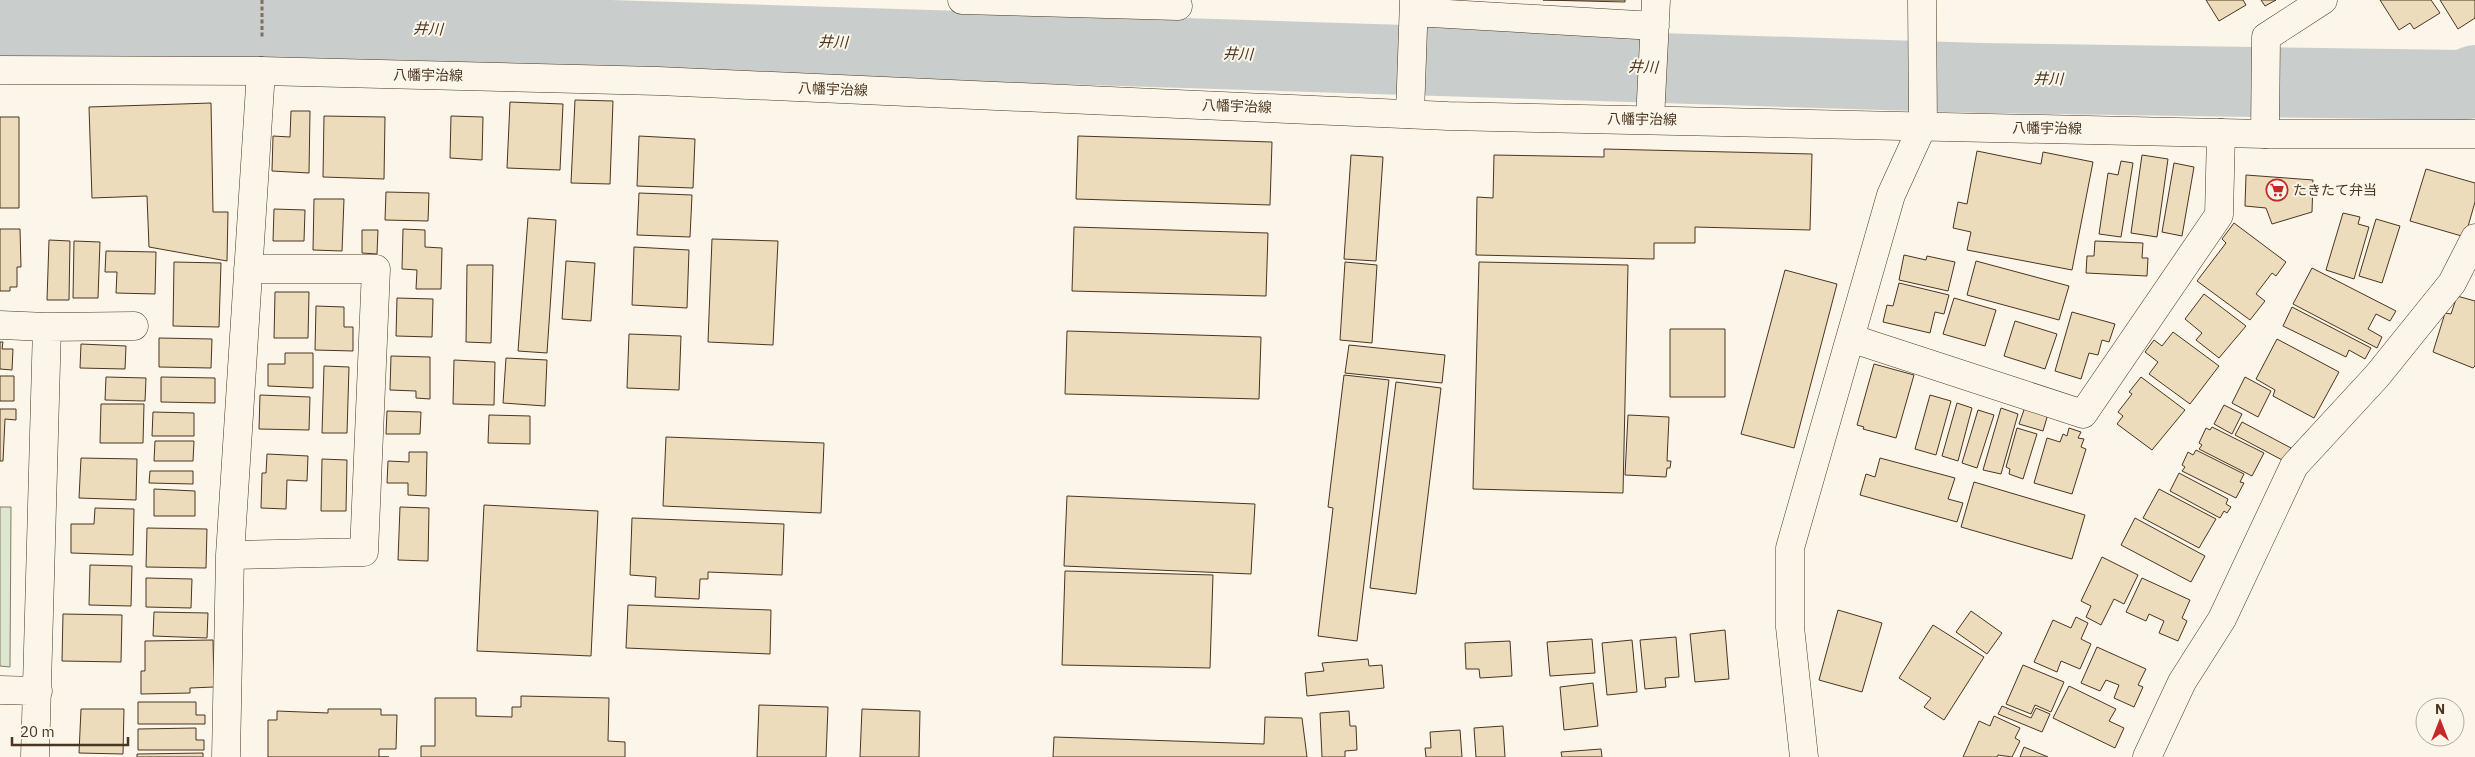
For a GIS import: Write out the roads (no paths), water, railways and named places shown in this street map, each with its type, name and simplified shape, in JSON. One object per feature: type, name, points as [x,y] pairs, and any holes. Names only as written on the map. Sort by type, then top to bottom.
[{"type":"street","points":[[962,0],[1178,6]]},
{"type":"street","points":[[2265,134],[2266,37],[2323,0]]},
{"type":"street","points":[[1804,757],[1790,626],[1790,548],[1891,195],[1923,123],[1922,5]]},
{"type":"street","points":[[1410,114],[1414,12],[1656,21],[1650,120]]},
{"type":"street","name":"八幡宇治線","points":[[0,70],[261,71],[658,81],[1410,114],[1650,120],[1923,123],[2265,134],[2475,134]]},
{"type":"street","points":[[226,757],[230,555],[261,71]]},
{"type":"street","points":[[1850,338],[2083,414],[2219,216],[2221,133]]},
{"type":"street","points":[[2147,757],[2182,682],[2222,620],[2294,466],[2463,287],[2475,238]]},
{"type":"street","points":[[230,555],[364,552],[376,268],[248,269]]},
{"type":"street","points":[[0,325],[47,327],[134,326]]},
{"type":"street","points":[[35,757],[47,327]]},
{"type":"street","points":[[0,690],[38,691]]},
{"type":"waterway","name":"井川","points":[[0,26],[291,25],[1981,78],[2463,85],[2475,80]]},
{"type":"place","name":"たきたて弁当","points":[[2277,190]]}]
